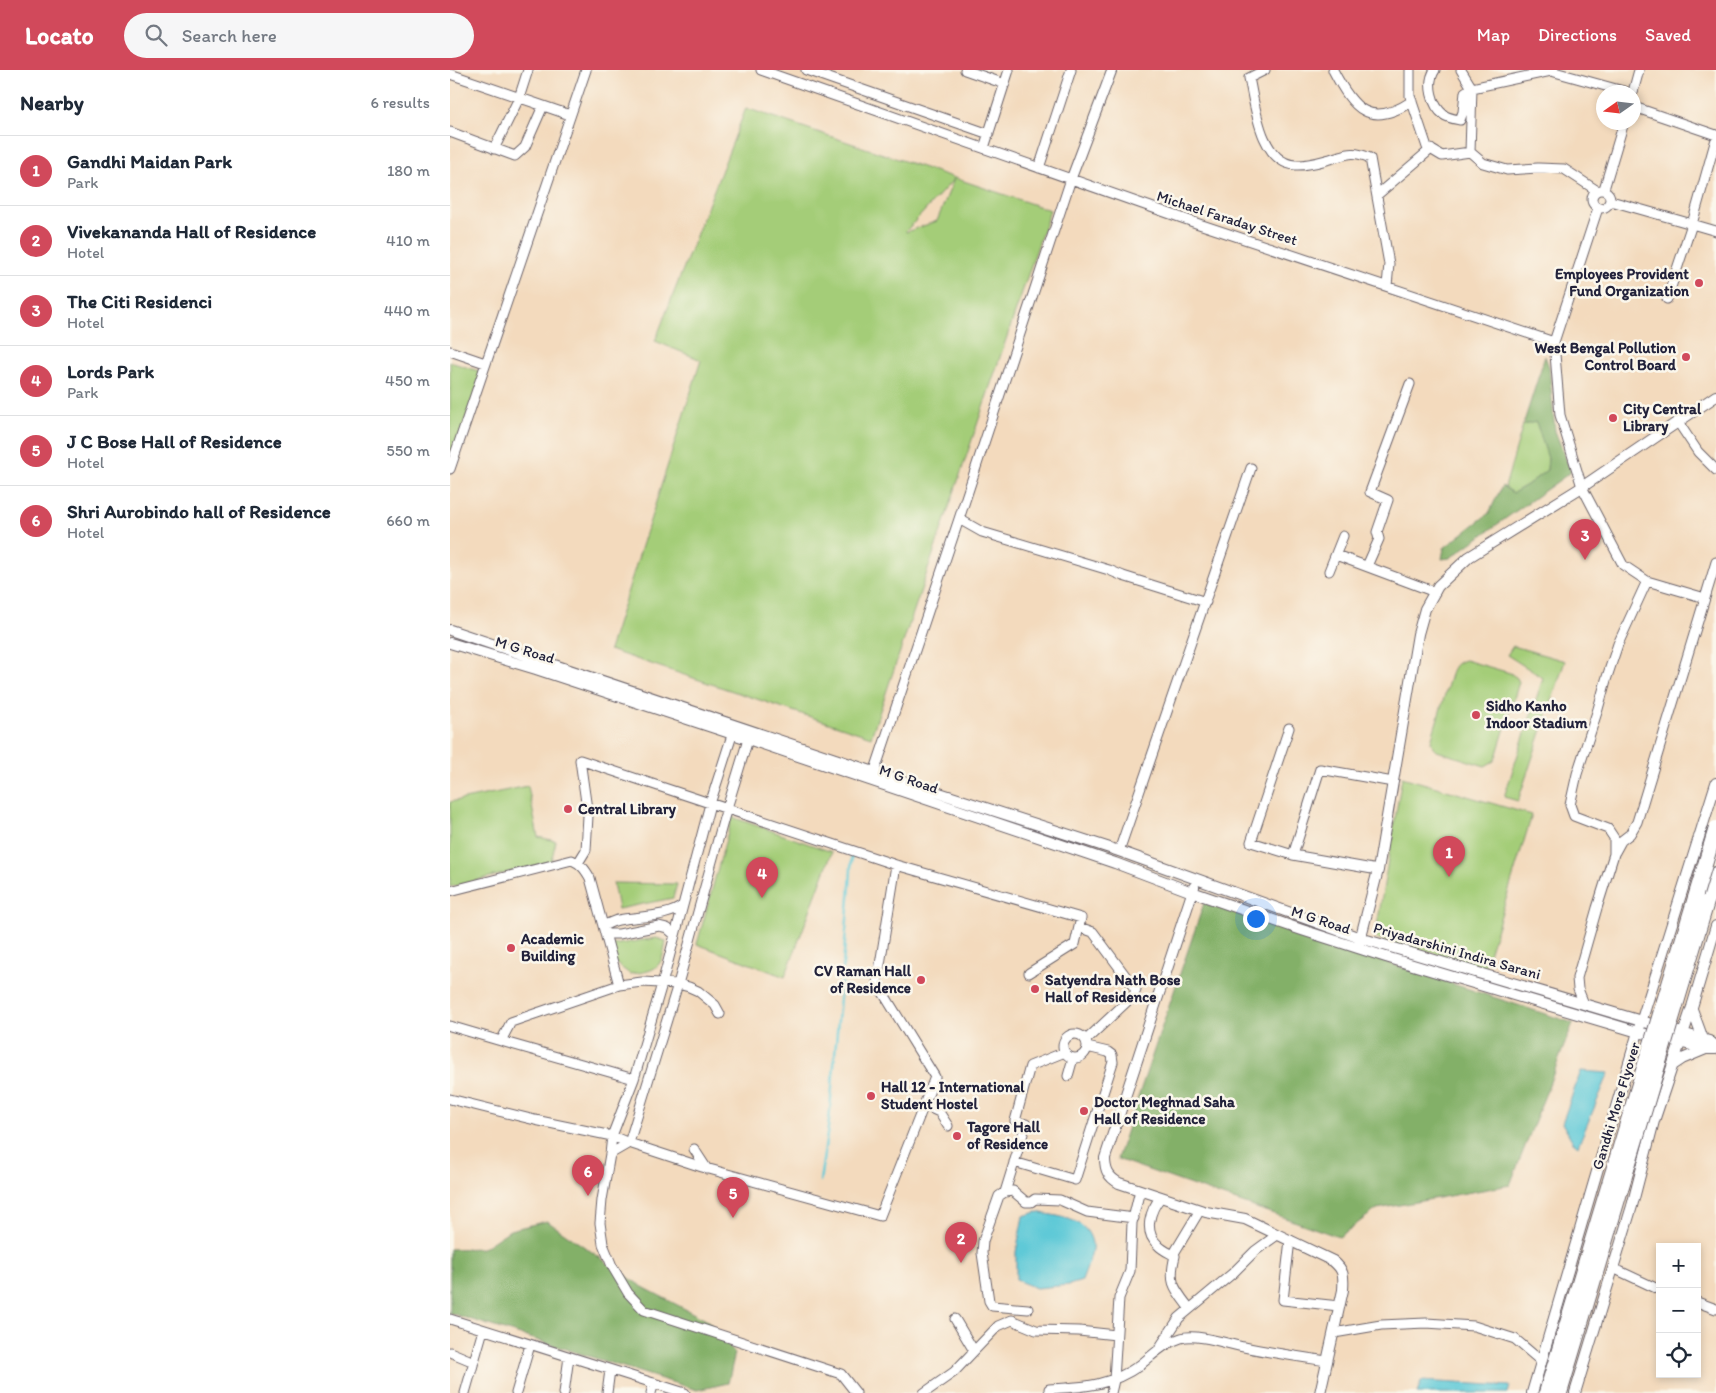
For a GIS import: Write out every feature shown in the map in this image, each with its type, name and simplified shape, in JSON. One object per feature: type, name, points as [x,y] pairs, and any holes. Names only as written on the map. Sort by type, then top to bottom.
[{"type":"highway","name":"Gandhi More Flyover","points":[[1546,1393],[1716,828]]},
{"type":"highway","name":"Gandhi More Flyover","points":[[1560,1393],[1716,874]]},
{"type":"street","points":[[494,149],[519,98],[528,70]]},
{"type":"street","points":[[450,469],[586,70]]},
{"type":"street","name":"Michael Faraday Street","points":[[761,70],[1199,224],[1554,342]]},
{"type":"street","points":[[806,70],[988,134]]},
{"type":"street","points":[[965,70],[1005,84]]},
{"type":"street","points":[[984,148],[1009,70]]},
{"type":"street","points":[[1039,168],[1071,70]]},
{"type":"street","points":[[872,776],[959,520],[1071,179],[1112,70]]},
{"type":"street","points":[[1266,70],[1248,74],[1261,130],[1268,146],[1278,159],[1294,165],[1312,163],[1357,152],[1370,158],[1389,264],[1387,286]]},
{"type":"street","points":[[1333,70],[1353,103],[1359,108],[1379,115],[1396,111],[1412,101]]},
{"type":"street","points":[[1410,70],[1410,96],[1427,147],[1442,156],[1470,152]]},
{"type":"street","points":[[1435,70],[1430,78],[1436,106],[1446,116],[1460,120],[1463,112],[1465,92],[1472,88],[1552,70],[1603,85]]},
{"type":"street","points":[[1461,70],[1472,88],[1470,152],[1482,163],[1506,170],[1564,169],[1610,195],[1611,201],[1606,207],[1598,208]]},
{"type":"street","points":[[1635,85],[1639,70]]},
{"type":"street","points":[[450,74],[570,115]]},
{"type":"street","points":[[450,132],[515,156],[525,147],[543,106]]},
{"type":"street","points":[[1641,109],[1716,135]]},
{"type":"street","points":[[1598,208],[1592,200],[1593,193],[1600,190],[1621,130]]},
{"type":"street","points":[[1667,299],[1692,224],[1716,139]]},
{"type":"street","points":[[1377,195],[1431,149]]},
{"type":"street","points":[[1611,201],[1716,231]]},
{"type":"street","points":[[1598,208],[1554,342],[1560,415],[1582,487],[1623,565],[1646,581],[1705,598]]},
{"type":"street","points":[[450,351],[485,363]]},
{"type":"street","points":[[1367,566],[1379,539],[1377,532],[1388,500],[1370,492],[1410,384]]},
{"type":"street","points":[[1359,943],[1378,870],[1418,634],[1425,609],[1438,586],[1469,557],[1582,487],[1716,396]]},
{"type":"street","points":[[1678,422],[1698,452],[1716,470]]},
{"type":"street","points":[[1119,851],[1224,551],[1234,514],[1251,468]]},
{"type":"street","points":[[959,520],[982,532],[1109,570],[1206,602]]},
{"type":"street","points":[[1329,571],[1343,536]]},
{"type":"street","points":[[1336,555],[1435,592]]},
{"type":"street","points":[[1584,1004],[1578,989],[1577,978],[1597,908],[1620,841],[1630,834],[1637,822],[1716,562]]},
{"type":"street","points":[[1614,854],[1614,838],[1608,829],[1574,816],[1570,805],[1577,774],[1618,644],[1646,581]]},
{"type":"street","points":[[450,630],[734,729],[710,804],[656,1008],[634,1079],[612,1136],[601,1207],[600,1223],[603,1244],[612,1266],[628,1293],[644,1310],[840,1374],[856,1393]]},
{"type":"street","name":"M G Road","points":[[450,643],[750,734],[872,776],[1192,892],[1359,943]]},
{"type":"street","points":[[1289,728],[1251,842],[1293,855],[1378,870]]},
{"type":"street","points":[[610,1154],[629,1144],[663,1036],[750,734]]},
{"type":"street","points":[[578,863],[586,850],[588,816],[580,760],[896,865],[1081,918],[1075,944],[1029,974]]},
{"type":"street","points":[[1293,855],[1320,769],[1393,782]]},
{"type":"street","name":"Priyadarshini Indira Sarani","points":[[872,776],[1154,863],[1197,878],[1359,943],[1638,1032],[1682,1038]]},
{"type":"street","points":[[1532,1393],[1638,1032],[1716,783]]},
{"type":"street","points":[[450,891],[572,860],[578,863],[585,869],[590,878],[619,985]]},
{"type":"street","points":[[450,1099],[535,1120],[612,1136],[629,1144],[707,1168],[880,1216],[935,1077],[877,983],[896,865]]},
{"type":"street","points":[[1197,878],[1105,1158],[1105,1169],[1111,1179],[1140,1190],[1200,1210],[1245,1219],[1333,1261],[1342,1268],[1344,1276],[1343,1290],[1320,1393]]},
{"type":"street","points":[[604,930],[617,920],[660,914],[679,909],[683,906]]},
{"type":"street","points":[[659,926],[663,922],[660,914]]},
{"type":"street","points":[[680,918],[695,922]]},
{"type":"street","points":[[680,918],[691,937]]},
{"type":"street","points":[[604,930],[619,934],[659,926],[667,928],[675,935]]},
{"type":"street","points":[[1575,1393],[1632,1206],[1654,1121],[1692,1009],[1716,926]]},
{"type":"street","points":[[1005,1192],[1026,1124],[1016,1121],[1030,1066],[1069,1055],[1077,1058],[1084,1054],[1086,1043],[1134,995],[1136,990],[1093,932],[1079,927]]},
{"type":"street","name":"Priyadarshini Indira Sarani","points":[[1359,943],[1642,1020],[1682,1038],[1713,1048]]},
{"type":"street","points":[[501,1041],[511,1022],[619,985],[642,982],[678,984],[698,991],[716,1005],[720,1014]]},
{"type":"street","points":[[1616,1013],[1638,1012],[1647,1005]]},
{"type":"street","points":[[656,1008],[663,1036]]},
{"type":"street","points":[[1692,1009],[1703,1039]]},
{"type":"street","points":[[1613,1024],[1627,1034],[1634,1048]]},
{"type":"street","points":[[450,1026],[634,1079]]},
{"type":"street","points":[[1014,1162],[1075,1180],[1113,1062],[1112,1055],[1086,1043],[1080,1034],[1072,1034],[1068,1036],[1064,1043],[1069,1055],[1068,1076]]},
{"type":"street","points":[[1674,1065],[1682,1058],[1713,1048],[1710,1041],[1682,1038]]},
{"type":"street","points":[[924,1105],[939,1112],[948,1126]]},
{"type":"street","points":[[694,1150],[707,1168]]},
{"type":"street","points":[[1111,1393],[1114,1380],[1119,1298],[1130,1271],[1134,1218],[1140,1190]]},
{"type":"street","points":[[1028,1309],[992,1306],[989,1301],[982,1254],[984,1241],[999,1196],[1005,1192],[1013,1191],[1026,1202],[1060,1200],[1087,1212],[1134,1218]]},
{"type":"street","points":[[1160,1197],[1153,1207],[1149,1218],[1151,1234],[1157,1245],[1176,1256],[1171,1276],[1173,1285],[1190,1309]]},
{"type":"street","points":[[1173,1255],[1200,1210]]},
{"type":"street","points":[[1160,1348],[1179,1318],[1233,1273],[1255,1251],[1277,1235]]},
{"type":"street","points":[[1290,1240],[1283,1300],[1339,1306]]},
{"type":"street","points":[[1613,1268],[1656,1288]]},
{"type":"street","points":[[1701,1303],[1716,1309]]},
{"type":"street","points":[[450,1319],[685,1393]]},
{"type":"street","points":[[956,1319],[974,1351]]},
{"type":"street","points":[[924,1393],[954,1372],[998,1326],[1012,1320],[1036,1330],[1080,1331],[1116,1335]]},
{"type":"street","points":[[1334,1333],[1381,1325],[1426,1323],[1474,1326],[1516,1339],[1542,1362]]},
{"type":"street","points":[[465,1393],[484,1330]]},
{"type":"street","points":[[1049,1389],[1085,1387],[1114,1380],[1139,1366],[1160,1348],[1183,1337],[1212,1339],[1245,1348],[1327,1362]]},
{"type":"street","points":[[516,1393],[530,1345]]},
{"type":"street","points":[[450,1352],[474,1362]]},
{"type":"street","points":[[564,1393],[568,1357]]},
{"type":"street","points":[[606,1393],[610,1370]]},
{"type":"street","points":[[651,1393],[654,1383]]},
{"type":"green space","points":[[746,108],[1050,210],[871,737],[609,650],[701,360],[655,341]],"holes":[[[954,179],[937,221],[906,232]]]},
{"type":"green space","points":[[1545,356],[1549,367],[1555,431],[1571,472],[1450,558],[1442,559],[1444,548],[1489,513],[1502,486],[1513,493],[1547,470],[1548,458],[1536,422],[1523,425]]},
{"type":"green space","points":[[450,362],[482,372],[450,464]]},
{"type":"green space","points":[[1536,421],[1548,458],[1547,470],[1513,493],[1505,487],[1523,425]]},
{"type":"green space","points":[[1513,646],[1565,661],[1518,801],[1504,797],[1543,678],[1507,655]]},
{"type":"green space","points":[[1465,660],[1510,673],[1519,682],[1496,757],[1494,761],[1485,766],[1437,751],[1431,741],[1452,671],[1457,664]]},
{"type":"green space","points":[[1402,777],[1532,815],[1485,967],[1375,938]]},
{"type":"green space","points":[[528,786],[538,837],[556,841],[551,862],[450,887],[450,802]]},
{"type":"green space","points":[[732,817],[832,852],[785,977],[697,944]]},
{"type":"green space","points":[[613,883],[677,884],[673,898],[618,909]]},
{"type":"green space","points":[[1204,903],[1573,1023],[1510,1185],[1377,1209],[1339,1237],[1117,1159]]},
{"type":"green space","points":[[656,938],[666,941],[660,963],[652,970],[630,974],[615,963],[613,945]]},
{"type":"green space","points":[[547,1221],[641,1286],[708,1321],[735,1353],[728,1383],[697,1390],[450,1313],[450,1249],[483,1248],[510,1230]]},
{"type":"water","points":[[1581,1071],[1609,1073],[1578,1146],[1573,1142],[1562,1123]]},
{"type":"water","points":[[1037,1212],[1062,1217],[1078,1223],[1089,1234],[1092,1251],[1082,1281],[1069,1285],[1036,1288],[1016,1280],[1016,1252],[1023,1216]]},
{"type":"water","points":[[1421,1381],[1510,1386],[1508,1393],[1417,1393]]},
{"type":"waterway","points":[[820,1181],[829,1121],[852,852]]},
{"type":"place","name":"Employees Provident Fund Organization","points":[[1699,283]]},
{"type":"place","name":"West Bengal Pollution Control Board","points":[[1686,357]]},
{"type":"place","name":"City Central Library","points":[[1613,418]]},
{"type":"place","name":"The Citi Residenci","points":[[1585,560]]},
{"type":"place","name":"Sidho Kanho Indoor Stadium","points":[[1476,715]]},
{"type":"place","name":"Central Library","points":[[568,809]]},
{"type":"place","name":"Gandhi Maidan Park","points":[[1449,877]]},
{"type":"place","name":"Lords Park","points":[[762,898]]},
{"type":"place","name":"Academic Building","points":[[511,948]]},
{"type":"place","name":"CV Raman Hall of Residence","points":[[921,980]]},
{"type":"place","name":"Satyendra Nath Bose Hall of Residence","points":[[1035,989]]},
{"type":"place","name":"Hall 12 - International Student Hostel","points":[[871,1096]]},
{"type":"place","name":"Doctor Meghnad Saha Hall of Residence","points":[[1084,1111]]},
{"type":"place","name":"Tagore Hall of Residence","points":[[957,1136]]},
{"type":"place","name":"Shri Aurobindo hall of Residence","points":[[588,1196]]},
{"type":"place","name":"J C Bose Hall of Residence","points":[[733,1218]]},
{"type":"place","name":"Vivekananda Hall of Residence","points":[[961,1263]]}]
